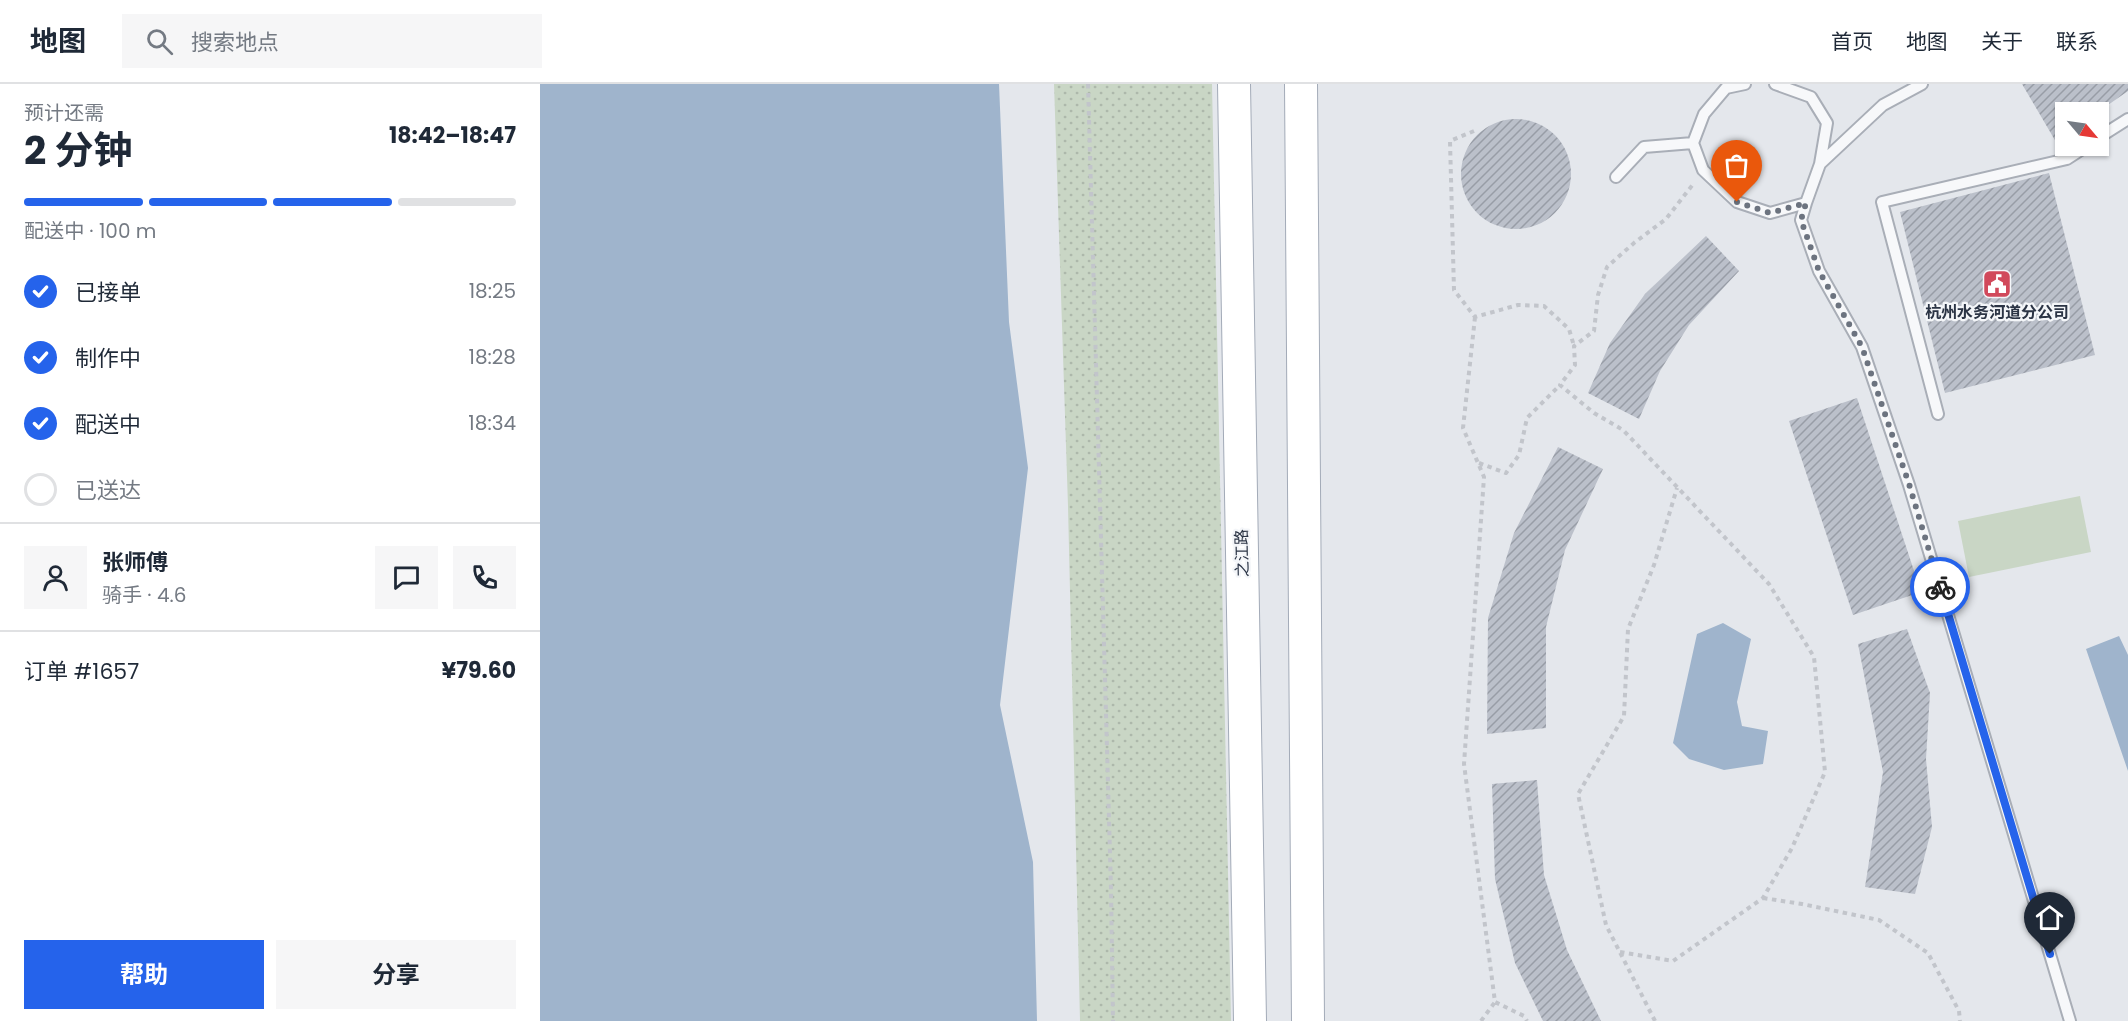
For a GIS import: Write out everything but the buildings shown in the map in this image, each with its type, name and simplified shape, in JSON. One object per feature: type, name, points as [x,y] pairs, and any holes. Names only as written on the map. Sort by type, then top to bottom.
[{"type":"main road","name":"之江路","points":[[1234,84],[1250,1021]]},
{"type":"main road","points":[[1301,84],[1308,1021]]},
{"type":"lane","points":[[1744,84],[1725,86],[1704,114],[1693,143],[1703,170],[1737,202],[1759,210],[1770,213],[1806,203]]},
{"type":"lane","points":[[1775,84],[1811,97],[1827,123],[1820,164],[1801,220],[1819,271],[1862,347],[1909,484],[2070,1021]]},
{"type":"lane","points":[[1820,164],[1883,105],[1922,84]]},
{"type":"lane","points":[[2109,131],[2128,119]]},
{"type":"lane","points":[[1616,177],[1644,147],[1693,143]]},
{"type":"lane","points":[[1938,414],[1882,202],[2067,159],[2072,156]]},
{"type":"path","points":[[1088,84],[1112,889],[1113,1021]]},
{"type":"path","points":[[1474,131],[1450,141],[1454,290],[1475,317],[1463,428],[1484,477],[1464,764],[1495,1002],[1481,1021]]},
{"type":"path","points":[[1574,346],[1594,331],[1598,295],[1607,267],[1666,219],[1703,170]]},
{"type":"path","points":[[1475,317],[1518,305],[1544,306],[1569,329],[1574,346],[1575,364],[1560,386],[1527,418],[1519,455],[1506,473],[1479,463]]},
{"type":"path","points":[[1560,386],[1594,413],[1623,430],[1769,584],[1814,657],[1824,772],[1792,848],[1764,898],[1673,961],[1620,952]]},
{"type":"path","points":[[1655,1021],[1606,925],[1578,794],[1624,716],[1628,629],[1654,565],[1677,488]]},
{"type":"path","points":[[1764,898],[1879,920],[1928,952],[1959,1011],[1960,1021]]},
{"type":"path","points":[[1495,1002],[1524,1016],[1527,1021]]},
{"type":"green space","points":[[1054,84],[1212,84],[1231,1021],[1080,1021],[1068,506]]},
{"type":"green space","points":[[2080,496],[2091,552],[1969,577],[1958,521]]},
{"type":"water","points":[[540,84],[999,84],[1009,322],[1028,468],[1000,705],[1033,862],[1037,1021],[540,1021]]},
{"type":"water","points":[[1723,623],[1751,639],[1737,702],[1742,726],[1768,731],[1763,764],[1724,770],[1689,759],[1673,743],[1697,634]]},
{"type":"water","points":[[2119,636],[2128,655],[2128,771],[2086,649]]},
{"type":"way so far","points":[[1737,202],[1770,213],[1806,203],[1801,220],[1819,271],[1862,347],[1909,484],[1940,587]]},
{"type":"place","name":"杭州水务河道分公司","points":[[1997,284]]},
{"type":"route","points":[[1940,587],[2050,954]]}]
